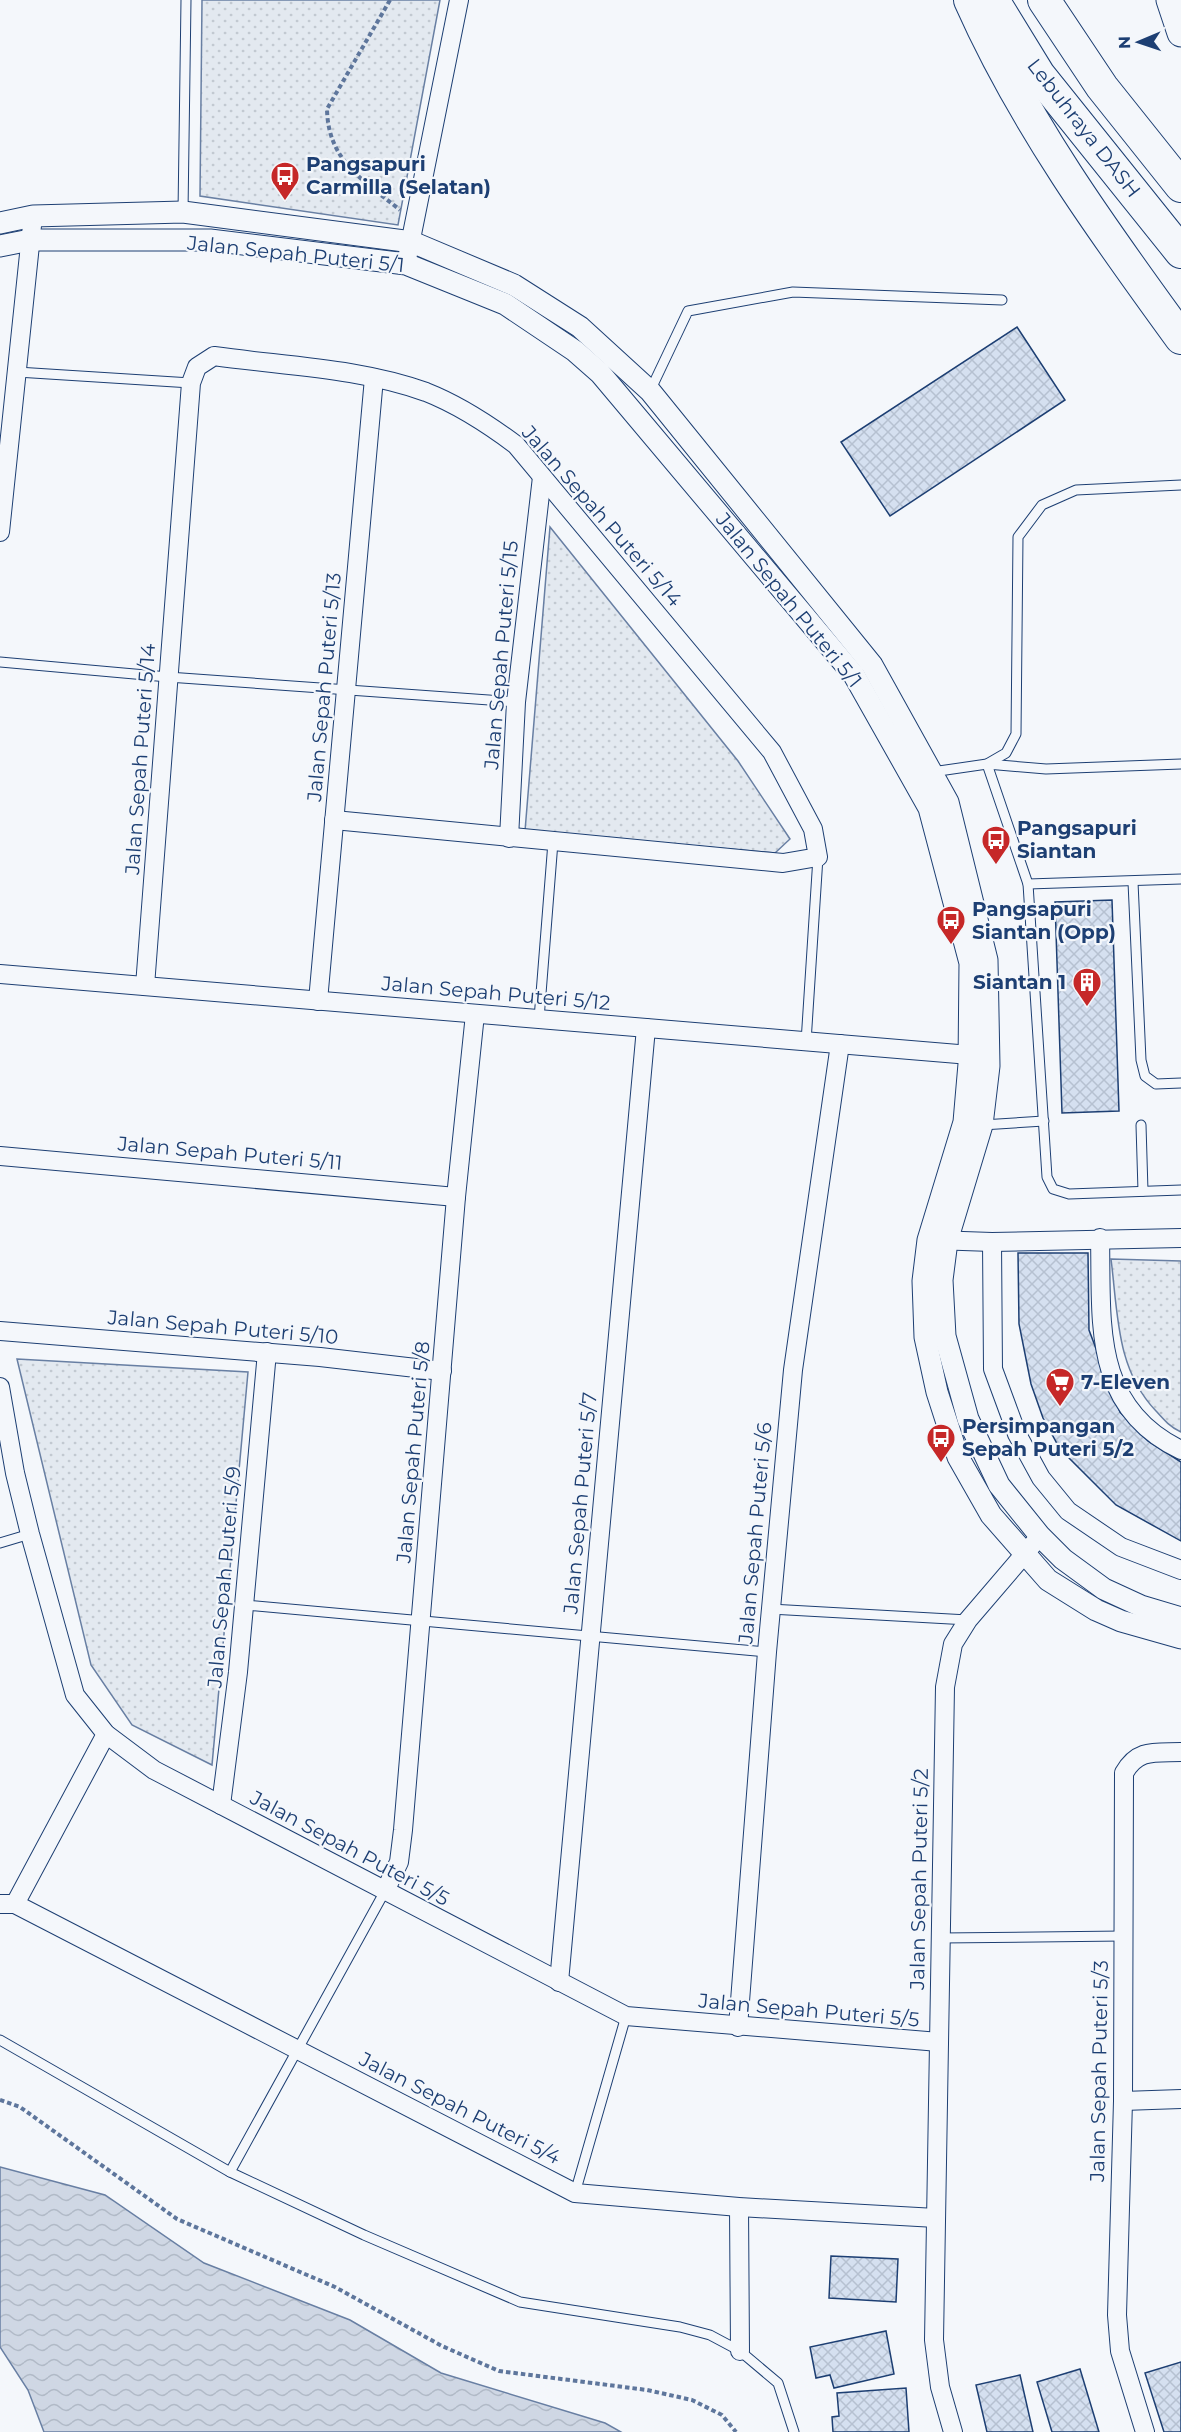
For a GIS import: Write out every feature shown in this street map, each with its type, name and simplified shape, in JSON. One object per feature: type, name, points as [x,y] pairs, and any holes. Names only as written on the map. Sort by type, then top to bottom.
[{"type":"highway","points":[[970,0],[1013,87],[1050,148],[1181,338]]},
{"type":"highway","name":"Lebuhraya DASH","points":[[993,0],[1039,75],[1181,252]]},
{"type":"highway","name":"Lebuhraya DASH","points":[[1044,0],[1102,87],[1181,186]]},
{"type":"main road","points":[[1170,0],[1181,33]]},
{"type":"street","points":[[406,264],[459,0]]},
{"type":"street","points":[[0,223],[33,216],[183,212],[414,233],[514,285],[580,327],[650,391],[872,665],[922,774]]},
{"type":"street","points":[[0,532],[9,371],[33,216]]},
{"type":"street","name":"Jalan Sepah Puteri 5/1","points":[[0,246],[30,240],[210,240],[406,264],[505,304],[575,351],[600,373],[854,675],[922,774],[970,963],[979,1056],[938,1240],[922,1281],[926,1337],[937,1392],[958,1457],[991,1515],[1048,1580],[1096,1610],[1121,1621],[1181,1638]]},
{"type":"street","name":"Jalan Sepah Puteri 5/14","points":[[145,986],[191,383],[197,367],[214,356],[374,378],[425,392],[474,416],[516,445],[772,752],[813,829],[818,857]]},
{"type":"street","name":"Jalan Sepah Puteri 5/13","points":[[318,1001],[374,378]]},
{"type":"street","name":"Jalan Sepah Puteri 5/15","points":[[509,838],[516,702],[542,477]]},
{"type":"street","points":[[334,820],[783,863],[818,857]]},
{"type":"street","name":"Jalan Sepah Puteri 5/12","points":[[0,974],[979,1056]]},
{"type":"street","name":"Jalan Sepah Puteri 5/8","points":[[385,1891],[399,1862],[456,1197],[475,1014]]},
{"type":"street","name":"Jalan Sepah Puteri 5/7","points":[[559,1982],[646,1028]]},
{"type":"street","name":"Jalan Sepah Puteri 5/6","points":[[738,2027],[770,1609],[793,1370],[840,1044]]},
{"type":"street","points":[[979,1056],[982,1125],[938,1240],[945,1336],[968,1419],[995,1478],[1040,1536],[1063,1559],[1104,1588],[1141,1606],[1181,1618]]},
{"type":"street","name":"Jalan Sepah Puteri 5/11","points":[[0,1156],[456,1197]]},
{"type":"street","points":[[1100,1238],[1103,1347],[1114,1384],[1137,1418],[1162,1441],[1181,1450]]},
{"type":"street","points":[[938,1240],[992,1242],[1181,1238]]},
{"type":"street","points":[[992,1242],[993,1369],[1017,1434],[1041,1478],[1068,1511],[1121,1547],[1181,1570]]},
{"type":"street","name":"Jalan Sepah Puteri 5/10","points":[[0,1331],[267,1352],[442,1371]]},
{"type":"street","name":"Jalan Sepah Puteri 5/9","points":[[221,1805],[244,1605],[267,1352]]},
{"type":"street","name":"Jalan Sepah Puteri 5/5","points":[[0,1387],[15,1473],[75,1695],[106,1734],[153,1770],[626,2016],[939,2042]]},
{"type":"street","name":"Jalan Sepah Puteri 5/2","points":[[949,2431],[939,2387],[934,2340],[945,1687],[953,1644],[968,1620],[1040,1536]]},
{"type":"street","points":[[8,1904],[106,1734]]},
{"type":"street","name":"Jalan Sepah Puteri 5/3","points":[[1144,2432],[1120,2351],[1117,2315],[1123,2101],[1124,1773],[1131,1760],[1146,1753],[1181,1752]]},
{"type":"street","name":"Jalan Sepah Puteri 5/4","points":[[8,1904],[298,2049],[575,2193],[739,2207],[936,2218]]},
{"type":"street","points":[[1123,2101],[1181,2099]]},
{"type":"street","points":[[739,2207],[740,2351]]},
{"type":"lane","points":[[183,212],[186,0]]},
{"type":"lane","points":[[650,391],[688,311],[793,292],[1002,300]]},
{"type":"lane","points":[[9,371],[191,383]]},
{"type":"lane","points":[[987,764],[1006,753],[1016,734],[1018,537],[1042,505],[1076,490],[1181,485]]},
{"type":"lane","points":[[0,662],[168,677],[516,702]]},
{"type":"lane","points":[[922,774],[987,764],[1046,769],[1181,764]]},
{"type":"lane","points":[[987,764],[1028,884],[1047,1177],[1053,1189],[1069,1194],[1181,1190]]},
{"type":"lane","points":[[539,1019],[553,842]]},
{"type":"lane","points":[[806,1042],[818,857]]},
{"type":"lane","points":[[1028,884],[1181,879]]},
{"type":"lane","points":[[1133,882],[1143,1068],[1145,1076],[1156,1084],[1181,1083]]},
{"type":"lane","points":[[982,1125],[1044,1121]]},
{"type":"lane","points":[[1141,1125],[1143,1191]]},
{"type":"lane","points":[[0,1543],[30,1534]]},
{"type":"lane","points":[[244,1605],[767,1652]]},
{"type":"lane","points":[[770,1609],[968,1620]]},
{"type":"lane","points":[[230,2172],[385,1891]]},
{"type":"lane","points":[[941,1938],[1123,1936]]},
{"type":"lane","points":[[575,2193],[626,2016]]},
{"type":"lane","points":[[0,2040],[230,2172],[364,2235],[520,2302],[680,2327],[710,2335],[740,2351],[778,2383],[794,2432]]},
{"type":"path","points":[[390,0],[327,109],[327,128],[334,148],[350,169],[414,233]]},
{"type":"path","points":[[0,2100],[20,2107],[177,2219],[335,2287],[442,2346],[499,2371],[646,2390],[692,2400],[722,2415],[736,2432]]},
{"type":"shaded area","points":[[202,0],[440,0],[398,225],[200,196]]},
{"type":"shaded area","points":[[550,527],[738,761],[790,839],[775,853],[525,831]]},
{"type":"shaded area","points":[[1111,1259],[1181,1261],[1181,1432],[1170,1426],[1156,1411],[1143,1395],[1133,1377],[1121,1340]]},
{"type":"shaded area","points":[[17,1359],[248,1372],[212,1765],[132,1725],[91,1665]]},
{"type":"water","points":[[0,2167],[105,2195],[204,2263],[350,2320],[441,2373],[605,2423],[621,2432],[44,2432],[28,2390],[0,2347]]},
{"type":"building","points":[[1017,327],[1065,400],[890,516],[841,442]]},
{"type":"building","name":"Siantan 1","points":[[1112,900],[1119,1111],[1062,1113],[1055,902]]},
{"type":"building","points":[[1018,1253],[1088,1253],[1089,1330],[1120,1412],[1148,1441],[1181,1462],[1181,1541],[1116,1505],[1060,1449],[1043,1418],[1031,1384],[1019,1324]]},
{"type":"building","points":[[831,2256],[898,2259],[896,2302],[829,2298]]},
{"type":"building","points":[[886,2331],[894,2374],[834,2388],[830,2375],[816,2378],[810,2347]]},
{"type":"building","points":[[1181,2362],[1181,2432],[1164,2432],[1145,2373]]},
{"type":"building","points":[[1080,2369],[1099,2432],[1052,2432],[1037,2382]]},
{"type":"building","points":[[1020,2375],[1033,2432],[987,2432],[976,2385]]},
{"type":"building","points":[[906,2388],[909,2432],[833,2432],[832,2417],[839,2416],[837,2393]]},
{"type":"place","name":"Pangsapuri Carmilla (Selatan)","points":[[285,202]]},
{"type":"place","name":"Pangsapuri Siantan","points":[[996,866]]},
{"type":"place","name":"Pangsapuri Siantan (Opp)","points":[[951,946]]},
{"type":"place","name":"Siantan 1","points":[[1087,1008]]},
{"type":"place","name":"7-Eleven","points":[[1060,1408]]},
{"type":"place","name":"Persimpangan Sepah Puteri 5/2","points":[[941,1464]]}]
